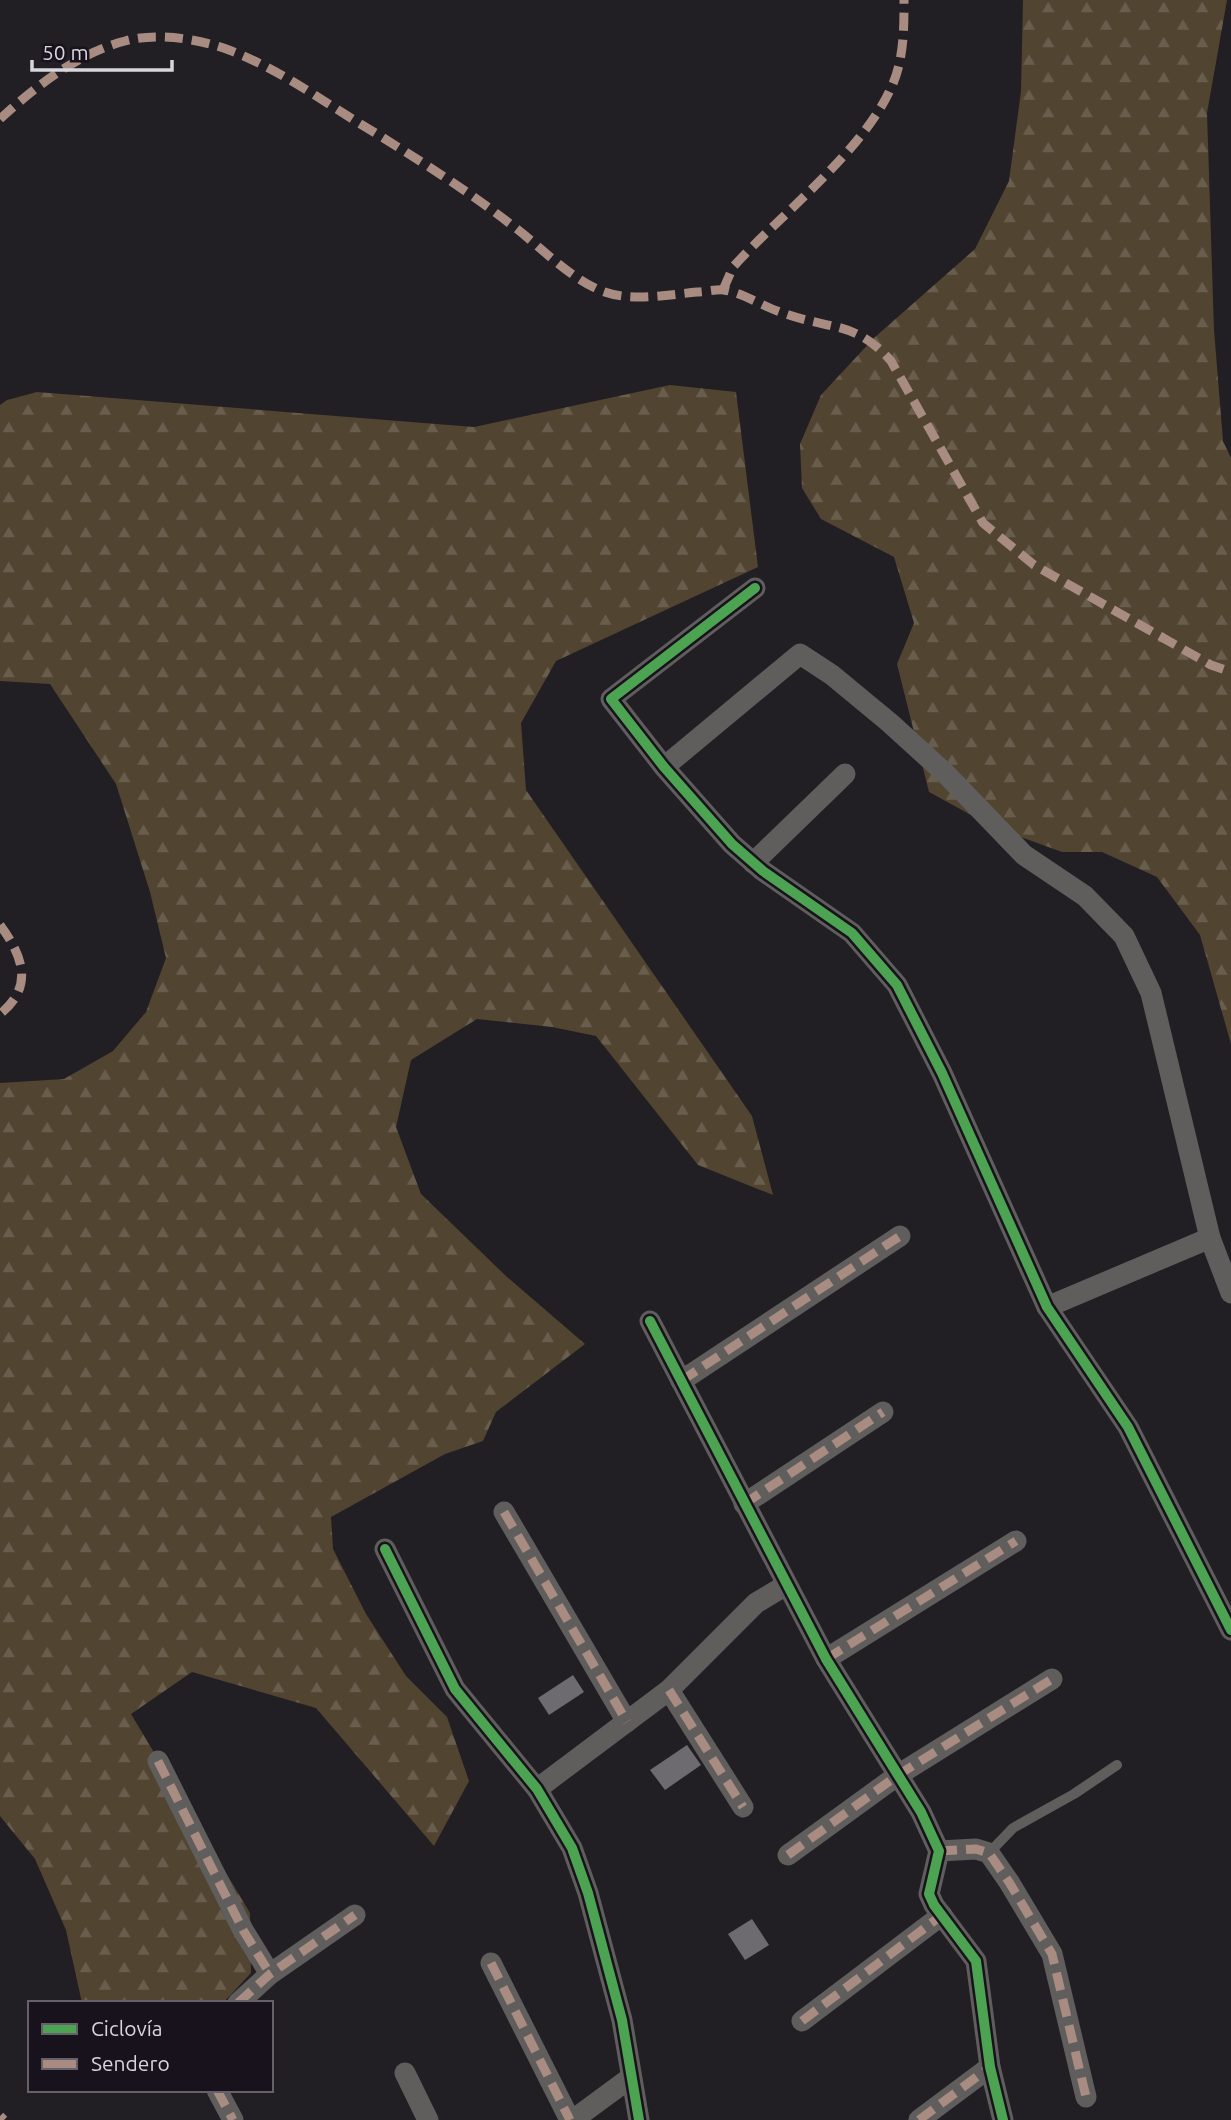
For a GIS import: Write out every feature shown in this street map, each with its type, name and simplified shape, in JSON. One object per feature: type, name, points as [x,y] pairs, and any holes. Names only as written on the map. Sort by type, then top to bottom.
[{"type":"street","points":[[755,588],[611,699],[664,767],[732,844],[753,863],[852,933],[897,985],[942,1073],[1047,1307],[1128,1427],[1231,1630]]},
{"type":"street","points":[[664,767],[800,654],[832,675],[890,723],[946,774],[1024,855],[1099,908],[1135,952],[1154,1001],[1210,1238],[1231,1293]]},
{"type":"street","points":[[753,863],[845,774]]},
{"type":"street","points":[[681,1381],[900,1236]]},
{"type":"street","points":[[1047,1307],[1210,1238]]},
{"type":"street","points":[[650,1321],[826,1659],[921,1812],[939,1851],[929,1894],[976,1961],[990,2067],[1003,2120]]},
{"type":"street","points":[[744,1504],[883,1412]]},
{"type":"street","points":[[504,1512],[627,1722]]},
{"type":"street","points":[[826,1659],[1016,1541]]},
{"type":"street","points":[[385,1549],[455,1689],[537,1789],[572,1848],[588,1893],[622,2020],[639,2120]]},
{"type":"street","points":[[537,1789],[669,1690],[756,1603],[786,1585]]},
{"type":"street","points":[[788,1855],[898,1775],[1052,1679]]},
{"type":"street","points":[[669,1690],[743,1807]]},
{"type":"street","points":[[158,1761],[243,1930],[270,1974]]},
{"type":"street","points":[[939,1851],[976,1849],[989,1853],[1052,1954],[1086,2097]]},
{"type":"street","points":[[240,2001],[270,1974],[355,1914]]},
{"type":"street","points":[[802,2021],[942,1915]]},
{"type":"street","points":[[491,1963],[572,2120],[631,2078]]},
{"type":"street","points":[[919,2120],[990,2067]]},
{"type":"street","points":[[405,2073],[428,2120]]},
{"type":"street","points":[[218,2092],[233,2120]]},
{"type":"lane","points":[[989,1853],[1013,1828],[1074,1794],[1117,1765]]},
{"type":"green space","points":[[1023,0],[1227,0],[1207,113],[1214,330],[1223,441],[1231,458],[1231,1044],[1200,935],[1157,877],[1102,852],[1062,852],[993,827],[929,792],[897,664],[914,623],[894,557],[821,519],[802,488],[800,444],[821,395],[874,338],[975,249],[1009,181],[1021,91]]},
{"type":"green space","points":[[670,385],[736,392],[758,567],[556,661],[521,723],[526,790],[752,1116],[773,1195],[698,1165],[596,1036],[552,1027],[477,1019],[411,1060],[396,1127],[421,1194],[507,1277],[585,1344],[496,1412],[483,1441],[445,1454],[331,1517],[333,1549],[366,1614],[406,1676],[447,1717],[469,1781],[434,1846],[316,1708],[192,1672],[131,1714],[250,1913],[251,1973],[225,2001],[82,2001],[66,1930],[35,1859],[0,1816],[0,1083],[64,1079],[113,1051],[146,1012],[166,958],[150,892],[116,784],[50,684],[0,681],[0,405],[7,400],[37,392],[474,427]]},
{"type":"building","points":[[573,1675],[584,1692],[549,1715],[538,1698]]},
{"type":"building","points":[[687,1745],[701,1765],[665,1790],[650,1770]]},
{"type":"building","points":[[752,1919],[769,1945],[745,1960],[728,1934]]},
{"type":"marked path","points":[[723,290],[733,267],[840,160],[877,114],[895,79],[901,57],[904,0]]},
{"type":"marked path","points":[[0,119],[58,72],[108,46],[125,41],[151,37],[178,38],[217,46],[246,57],[293,82],[435,171],[494,212],[574,276],[597,289],[634,297],[724,290],[783,313],[853,332],[865,339],[891,361],[983,523],[1034,565],[1211,665],[1231,672]]},
{"type":"marked path","points":[[0,925],[14,948],[21,970],[18,992],[0,1014]]},
{"type":"marked path","points":[[681,1381],[900,1236]]},
{"type":"marked path","points":[[744,1504],[883,1412]]},
{"type":"marked path","points":[[504,1512],[627,1722]]},
{"type":"marked path","points":[[826,1659],[1016,1541]]},
{"type":"marked path","points":[[788,1855],[898,1775],[1052,1679]]},
{"type":"marked path","points":[[669,1690],[743,1807]]},
{"type":"marked path","points":[[158,1761],[243,1930],[270,1974]]},
{"type":"marked path","points":[[939,1851],[976,1849],[989,1853],[1009,1882],[1052,1954],[1086,2097]]},
{"type":"marked path","points":[[240,2001],[270,1974],[355,1915]]},
{"type":"marked path","points":[[802,2021],[942,1915]]},
{"type":"marked path","points":[[491,1963],[570,2120]]},
{"type":"marked path","points":[[919,2120],[990,2067]]},
{"type":"marked path","points":[[218,2092],[233,2120]]},
{"type":"marked path","points":[[0,2116],[4,2120]]},
{"type":"cycle path","points":[[755,588],[611,699],[664,767],[732,844],[763,871],[852,933],[897,985],[942,1073],[1047,1307],[1128,1427],[1231,1630]]},
{"type":"cycle path","points":[[650,1321],[826,1659],[921,1812],[939,1851],[929,1894],[934,1905],[976,1961],[990,2067],[1003,2120]]},
{"type":"cycle path","points":[[385,1549],[455,1689],[537,1789],[572,1848],[588,1893],[622,2020],[639,2120]]}]
